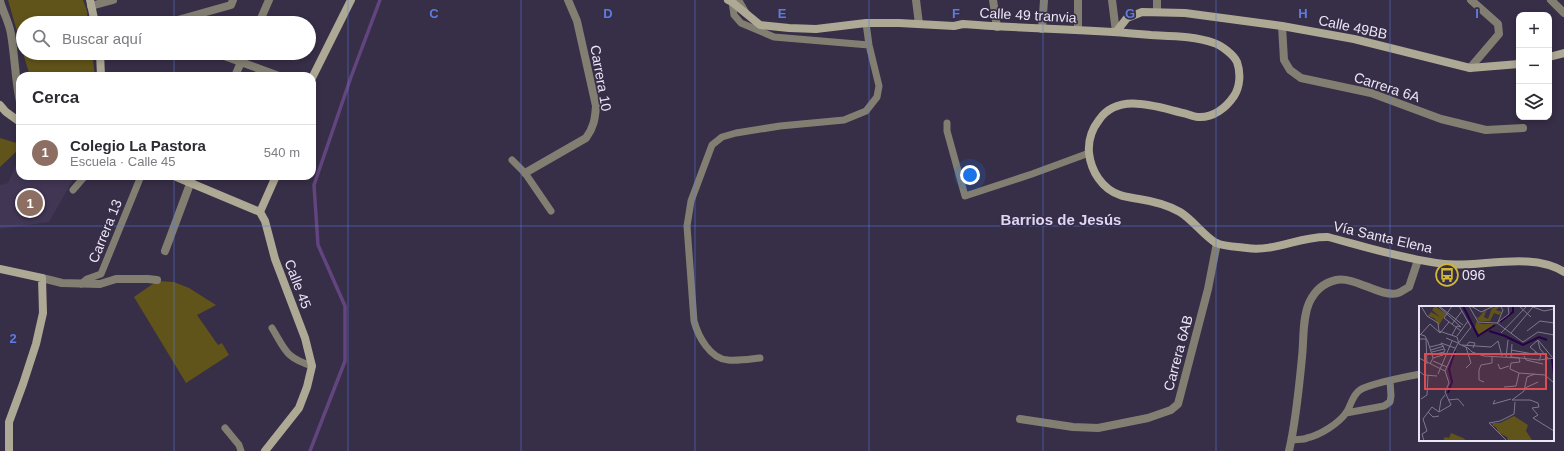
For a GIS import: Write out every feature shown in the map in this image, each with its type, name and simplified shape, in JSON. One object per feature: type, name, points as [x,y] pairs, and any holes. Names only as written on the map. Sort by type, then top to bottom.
[{"type":"main road","points":[[315,72],[351,0]]},
{"type":"main road","name":"Calle 49 tranvia","points":[[733,1],[760,25],[816,29],[866,22],[954,26],[963,24],[1042,30],[1116,32],[1194,38],[1215,43],[1228,52],[1237,61],[1240,76],[1236,92],[1227,105],[1214,114],[1198,117],[1144,104],[1125,104],[1111,108],[1101,116],[1093,128],[1089,153]]},
{"type":"main road","points":[[91,3],[94,16]]},
{"type":"main road","name":"Calle 49BB","points":[[1116,32],[1127,18],[1142,12],[1216,16],[1354,39],[1470,68],[1516,64]]},
{"type":"main road","points":[[1552,55],[1564,53]]},
{"type":"main road","points":[[100,60],[101,72]]},
{"type":"main road","points":[[0,105],[6,112],[16,119]]},
{"type":"main road","points":[[1089,153],[1094,174],[1102,184],[1119,195],[1150,201],[1180,212],[1217,243]]},
{"type":"main road","points":[[193,180],[260,212],[274,180]]},
{"type":"main road","name":"Calle 45","points":[[260,212],[265,221],[279,273],[305,338],[312,366]]},
{"type":"main road","name":"Vía Santa Elena","points":[[1217,243],[1260,249],[1272,248],[1314,237],[1328,237],[1418,260],[1456,265],[1524,262],[1545,264],[1564,272]]},
{"type":"main road","points":[[0,269],[42,278],[43,313],[36,344],[24,384],[9,422],[9,451]]},
{"type":"main road","points":[[265,451],[299,408],[307,387],[312,366]]},
{"type":"street","points":[[91,3],[113,0]]},
{"type":"street","points":[[263,16],[269,0]]},
{"type":"street","name":"Carrera 10","points":[[525,173],[586,138],[592,129],[595,119],[596,106],[577,21],[568,0]]},
{"type":"street","points":[[916,0],[919,24]]},
{"type":"street","points":[[993,0],[997,27]]},
{"type":"street","points":[[1042,30],[1044,0]]},
{"type":"street","points":[[1078,0],[1078,30]]},
{"type":"street","points":[[1112,0],[1116,32]]},
{"type":"street","points":[[1157,0],[1157,12]]},
{"type":"street","points":[[1470,68],[1499,34],[1498,24],[1471,0]]},
{"type":"street","points":[[1551,0],[1564,13]]},
{"type":"street","points":[[0,1],[3,17],[10,32],[16,86]]},
{"type":"street","points":[[190,16],[232,3]]},
{"type":"street","name":"Carrera 6A","points":[[1282,26],[1284,60],[1290,70],[1302,78],[1371,93],[1441,119],[1486,130],[1524,128]]},
{"type":"street","points":[[235,60],[268,72]]},
{"type":"street","points":[[237,72],[241,62]]},
{"type":"street","points":[[165,251],[191,180]]},
{"type":"street","name":"Carrera 6AB","points":[[1020,419],[1073,427],[1098,428],[1148,418],[1171,410],[1178,404],[1208,289],[1217,243]]},
{"type":"street","points":[[1289,451],[1292,440],[1302,357],[1305,316],[1309,302],[1315,293],[1324,285],[1337,280],[1356,282],[1381,292],[1397,293],[1409,287],[1418,260]]},
{"type":"street","points":[[42,278],[62,283],[81,284],[100,284],[116,279],[157,280]]},
{"type":"lane","points":[[733,1],[734,15],[741,23],[774,37],[869,45]]},
{"type":"lane","points":[[760,358],[727,360],[721,358],[712,352],[697,331],[694,321],[688,226],[691,201],[712,145],[722,137],[736,133],[780,126],[844,120],[866,111],[877,97],[879,86],[869,45],[866,22]]},
{"type":"lane","points":[[947,123],[947,131],[965,196],[1089,153]]},
{"type":"lane","points":[[512,160],[525,173],[551,211]]},
{"type":"lane","points":[[74,190],[82,180]]},
{"type":"lane","name":"Carrera 13","points":[[81,284],[87,279],[101,274],[139,180]]},
{"type":"lane","points":[[272,328],[287,354],[296,361],[312,366]]},
{"type":"lane","points":[[1292,440],[1306,439],[1321,433],[1346,413],[1353,398],[1359,390],[1369,386],[1419,374]]},
{"type":"lane","points":[[1346,413],[1384,406],[1390,402],[1390,381]]},
{"type":"lane","points":[[225,428],[239,445],[241,451]]},
{"type":"shaded area","points":[[8,0],[83,0],[87,11],[87,16],[16,16],[16,28]]},
{"type":"shaded area","points":[[25,60],[93,60],[94,72],[29,72]]},
{"type":"shaded area","points":[[0,138],[16,143],[16,152],[0,167]]},
{"type":"shaded area","points":[[16,165],[16,180],[73,180],[49,222],[0,229],[0,185],[8,183]]},
{"type":"shaded area","points":[[157,281],[174,282],[189,288],[216,305],[197,315],[218,345],[222,343],[229,355],[186,383],[134,297]]},
{"type":"waterway","points":[[316,179],[351,77],[380,0]]},
{"type":"waterway","points":[[310,451],[345,361],[345,306],[318,245],[314,185],[316,180]]},
{"type":"place","name":"Colegio La Pastora","points":[[30,203]]},
{"type":"place","name":"096","points":[[1447,275]]},
{"type":"district","name":"Barrios de Jesús","points":[[1061,219]]}]
